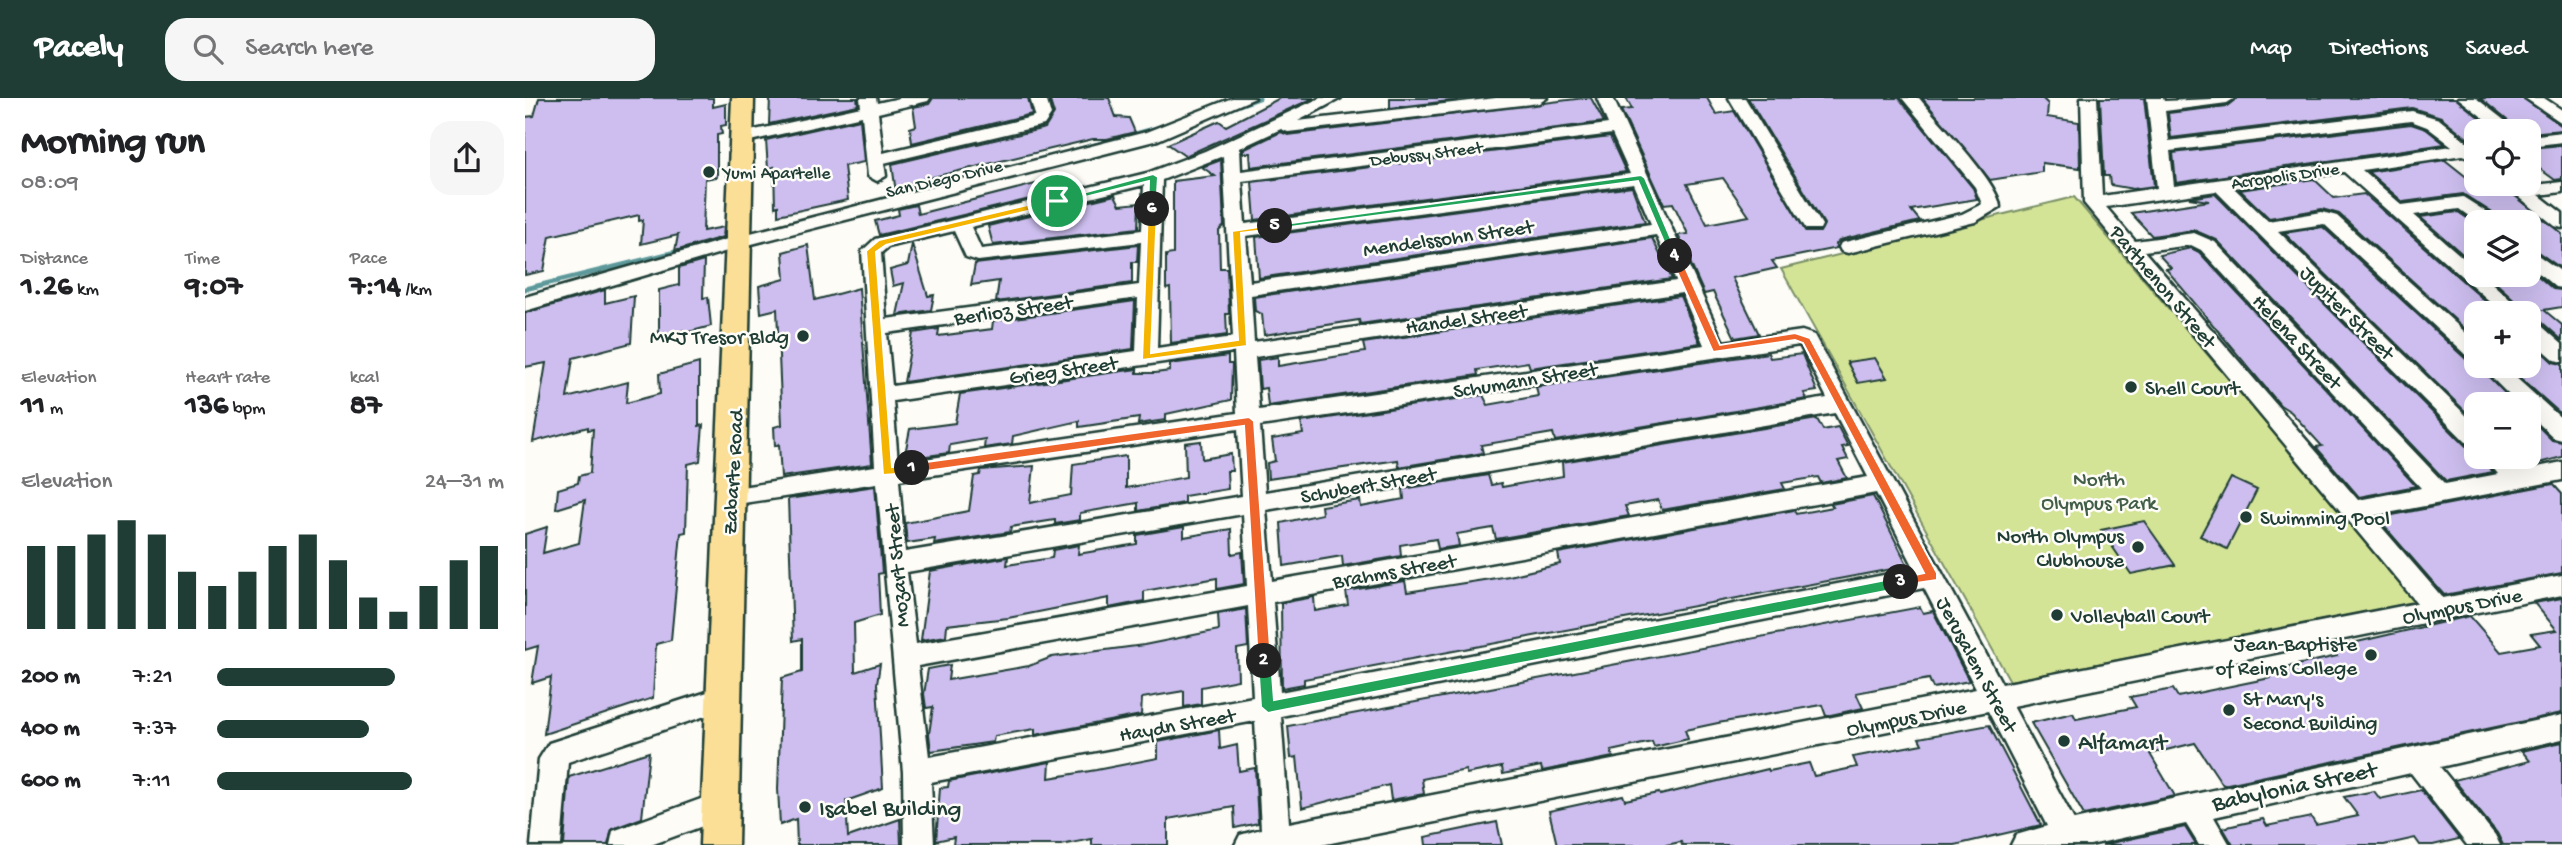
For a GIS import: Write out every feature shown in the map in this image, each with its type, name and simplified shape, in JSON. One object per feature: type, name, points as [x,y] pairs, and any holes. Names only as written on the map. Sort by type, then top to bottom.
[{"type":"main road","name":"Zabarte Road","points":[[719,845],[743,98]]},
{"type":"street","points":[[741,138],[869,104],[922,98]]},
{"type":"street","points":[[869,104],[876,168],[1042,118],[1038,98]]},
{"type":"street","name":"San Diego Drive","points":[[739,234],[1144,131],[1228,98]]},
{"type":"street","points":[[525,304],[739,234],[1152,136],[1247,98]]},
{"type":"street","points":[[1152,234],[978,255],[973,253],[961,225],[1153,177],[1271,129],[1333,98]]},
{"type":"street","points":[[1367,98],[1373,117]]},
{"type":"street","points":[[1271,129],[1539,98]]},
{"type":"street","points":[[1605,98],[1716,349]]},
{"type":"street","points":[[1737,98],[1813,225]]},
{"type":"street","points":[[1848,247],[1968,218],[1991,207],[1991,198],[1982,184],[1910,98]]},
{"type":"street","points":[[2089,98],[2093,203]]},
{"type":"street","points":[[2166,192],[2156,103],[2227,98]]},
{"type":"street","points":[[2466,98],[2494,119]]},
{"type":"street","points":[[2533,98],[2562,118]]},
{"type":"street","points":[[2162,147],[2412,116],[2433,123],[2464,145]]},
{"type":"street","name":"Debussy Street","points":[[1233,177],[1618,128]]},
{"type":"street","points":[[2541,140],[2562,137]]},
{"type":"street","points":[[1231,146],[1268,707],[1263,842]]},
{"type":"street","name":"Acropolis Drive","points":[[2093,203],[2347,166],[2464,152]]},
{"type":"street","points":[[2347,166],[2501,301]]},
{"type":"street","points":[[1146,357],[1153,177]]},
{"type":"street","points":[[1236,231],[1641,178]]},
{"type":"street","name":"Jupiter Street","points":[[2220,185],[2464,426]]},
{"type":"street","points":[[2541,187],[2562,187]]},
{"type":"street","points":[[2528,196],[2562,222]]},
{"type":"street","name":"Parthenon Street","points":[[2093,203],[2438,610]]},
{"type":"street","points":[[2398,211],[2463,203],[2473,210]]},
{"type":"street","points":[[2263,228],[2322,218],[2330,220],[2464,342]]},
{"type":"street","name":"Mozart Street","points":[[919,845],[916,772],[894,564],[871,251],[875,246],[961,225]]},
{"type":"street","name":"Mendelssohn Street","points":[[1240,290],[1663,228]]},
{"type":"street","name":"Helena Street","points":[[2132,247],[2195,239],[2209,246],[2440,494]]},
{"type":"street","points":[[2541,265],[2562,282]]},
{"type":"street","name":"Handel Street","points":[[1244,347],[1688,286]]},
{"type":"street","name":"Berlioz Street","points":[[877,327],[1149,290]]},
{"type":"street","points":[[2541,337],[2562,355]]},
{"type":"street","name":"Schumann Street","points":[[730,496],[1801,338]]},
{"type":"street","name":"Jerusalem Street","points":[[1801,338],[1807,340],[2070,840]]},
{"type":"street","name":"Grieg Street","points":[[881,394],[1146,357],[1244,347]]},
{"type":"street","points":[[2503,378],[2562,432]]},
{"type":"street","name":"Schubert Street","points":[[894,564],[1841,404]]},
{"type":"street","points":[[2508,469],[2518,479]]},
{"type":"street","points":[[2353,510],[2562,471]]},
{"type":"street","name":"Brahms Street","points":[[905,657],[1883,483]]},
{"type":"street","name":"Haydn Street","points":[[916,772],[1268,707],[1933,576]]},
{"type":"street","name":"Olympus Drive","points":[[1263,842],[1997,699],[2562,585]]},
{"type":"street","points":[[546,845],[553,758],[559,752],[723,699]]},
{"type":"street","name":"Babylonia Street","points":[[2026,845],[2070,840],[2192,807],[2562,727]]},
{"type":"street","points":[[2417,759],[2485,845]]},
{"type":"street","points":[[623,841],[720,806]]},
{"type":"street","points":[[2192,807],[2215,845]]},
{"type":"green space","name":"North Olympus Park","points":[[2074,197],[2417,602],[2010,681],[1781,269]]},
{"type":"building","points":[[539,98],[713,98],[713,107],[726,104],[726,125],[721,126],[722,134],[717,135],[717,177],[705,179],[703,231],[724,227],[723,237],[675,251],[678,235],[641,244],[643,220],[639,221],[639,215],[550,236],[544,271],[525,275],[525,117],[534,116]]},
{"type":"building","points":[[770,98],[857,98],[858,105],[769,124]]},
{"type":"building","points":[[933,98],[1028,98],[1032,114],[912,143],[910,128],[916,126],[913,107],[929,104]]},
{"type":"building","points":[[1049,98],[1109,98],[1116,117],[1129,118],[1135,132],[1107,139],[1093,139],[912,182],[913,189],[896,193],[892,164],[1045,128],[1054,114]]},
{"type":"building","points":[[1280,98],[1314,98],[1185,156],[1168,144],[1219,121],[1226,126]]},
{"type":"building","points":[[1390,98],[1458,98],[1458,100],[1390,108]]},
{"type":"building","points":[[1591,98],[1604,122],[1251,167],[1250,153],[1243,153],[1243,150],[1281,132],[1288,135]]},
{"type":"building","points":[[1626,98],[1707,98],[1716,114],[1734,111],[1806,232],[1820,232],[1824,224],[1748,98],[1899,98],[1973,188],[1977,199],[1911,210],[1920,221],[1840,240],[1836,244],[1837,248],[1772,261],[1777,268],[1732,278],[1759,334],[1735,338],[1713,292],[1704,294],[1678,235],[1688,234],[1673,203],[1664,204],[1621,110],[1632,109]],"holes":[[[1723,178],[1749,216],[1707,224],[1687,184]]]},
{"type":"building","points":[[1922,98],[2042,98],[2048,104],[2047,117],[2079,122],[2080,168],[2042,163],[2042,172],[1990,180]]},
{"type":"building","points":[[2100,98],[2144,98],[2154,186],[2133,189],[2110,185],[2109,176],[2104,176]]},
{"type":"building","points":[[2237,98],[2455,98],[2481,119],[2464,119],[2464,135],[2441,117],[2412,108],[2171,138],[2168,113],[2227,106]]},
{"type":"building","points":[[2480,98],[2523,98],[2562,126],[2562,130],[2541,132],[2541,119],[2505,119]]},
{"type":"building","points":[[860,119],[864,162],[844,166],[848,200],[778,215],[778,206],[775,207],[774,167],[768,169],[766,140]]},
{"type":"building","points":[[2411,124],[2426,129],[2445,144],[2176,183],[2173,153]]},
{"type":"building","points":[[1610,137],[1626,172],[1255,220],[1252,182]]},
{"type":"building","points":[[2562,145],[2562,179],[2555,180],[2541,170],[2541,147]]},
{"type":"building","points":[[1221,160],[1224,226],[1219,231],[1220,268],[1227,268],[1227,335],[1171,343],[1170,288],[1166,289],[1166,255],[1173,254],[1173,181],[1215,176],[1202,167]]},
{"type":"building","points":[[2445,160],[2464,175],[2464,195],[2403,202],[2368,172]]},
{"type":"building","points":[[2314,179],[2334,198],[2364,194],[2464,282],[2464,287],[2470,287],[2485,301],[2464,301],[2464,328],[2339,214],[2322,209],[2269,218],[2240,190]]},
{"type":"building","points":[[1051,180],[1055,193],[879,235],[875,221],[899,215],[898,209],[916,205],[918,214]]},
{"type":"building","points":[[1632,187],[1645,222],[1259,278],[1256,237]]},
{"type":"building","points":[[2215,194],[2464,444],[2464,469],[2491,469],[2493,472],[2446,481],[2217,240],[2194,230],[2152,236],[2131,213],[2209,201],[2189,198]]},
{"type":"building","points":[[1115,195],[1120,205],[1139,203],[1138,228],[993,245],[988,226]]},
{"type":"building","points":[[2466,196],[2516,196],[2533,210],[2488,210]]},
{"type":"building","points":[[2458,212],[2464,216],[2464,256],[2420,217]]},
{"type":"building","points":[[2541,217],[2562,234],[2562,269],[2541,254]]},
{"type":"building","points":[[2323,227],[2464,357],[2464,378],[2491,378],[2504,392],[2464,392],[2464,410],[2284,233]]},
{"type":"building","points":[[1652,238],[1672,279],[1360,324],[1359,320],[1264,335],[1262,314],[1255,311],[1254,297]]},
{"type":"building","points":[[912,244],[928,296],[934,295],[931,310],[897,315],[904,283],[893,286],[890,270],[908,265]]},
{"type":"building","points":[[808,245],[815,300],[859,288],[872,464],[781,477],[779,444],[775,446],[774,427],[782,425],[777,309],[761,313],[759,286],[785,279],[783,252]]},
{"type":"building","points":[[1138,245],[1137,262],[1132,262],[1132,283],[996,302],[999,281],[971,285],[975,264]]},
{"type":"building","points":[[2191,248],[2199,252],[2416,486],[2359,497],[2316,447],[2322,446],[2291,412],[2280,405],[2166,269],[2171,268],[2159,255]]},
{"type":"building","points":[[704,261],[703,298],[708,297],[711,326],[659,336],[659,290],[679,285],[679,268]]},
{"type":"building","points":[[2541,278],[2553,289],[2562,290],[2562,307],[2544,310],[2562,325],[2562,340],[2541,322],[2541,301],[2516,301],[2500,287],[2541,287]]},
{"type":"building","points":[[605,290],[605,303],[634,296],[631,343],[573,358],[567,398],[628,382],[626,403],[660,394],[659,374],[699,363],[699,426],[703,425],[700,461],[688,464],[686,532],[681,533],[671,640],[656,644],[653,698],[544,734],[551,677],[532,683],[538,646],[525,650],[525,534],[547,527],[543,553],[579,543],[585,500],[556,509],[558,489],[578,483],[579,476],[590,473],[593,429],[588,430],[588,427],[533,442],[546,363],[525,367],[525,313]]},
{"type":"building","points":[[1680,296],[1700,343],[1530,368],[1528,362],[1477,370],[1478,375],[1268,406],[1266,388],[1260,389],[1258,360],[1278,357],[1278,366],[1365,352],[1363,343]]},
{"type":"building","points":[[1135,301],[1133,349],[904,382],[913,333],[939,329],[938,336],[992,329],[993,321]]},
{"type":"building","points":[[2541,351],[2553,362],[2562,364],[2562,415],[2541,396],[2541,392],[2536,392],[2520,378],[2541,378]]},
{"type":"building","points":[[1768,353],[1770,358],[1802,354],[1817,391],[1804,393],[1807,399],[1555,441],[1553,433],[1481,445],[1483,453],[1399,467],[1398,460],[1268,479],[1267,463],[1275,461],[1272,439],[1303,434],[1301,422],[1483,395],[1488,405],[1538,396],[1536,387]]},
{"type":"building","points":[[1228,356],[1228,364],[1232,364],[1231,400],[1166,414],[1166,420],[1138,424],[1139,418],[1079,427],[1079,421],[1013,436],[1012,444],[984,448],[985,439],[950,445],[949,453],[904,459],[910,429],[955,423],[960,394],[1137,369],[1137,373],[1170,371],[1170,364]]},
{"type":"building","points":[[1875,358],[1887,378],[1858,383],[1847,362]]},
{"type":"building","points":[[1817,419],[1823,430],[1838,427],[1848,446],[1842,447],[1848,459],[1838,461],[1847,478],[1821,483],[1818,477],[1782,483],[1785,489],[1662,510],[1658,500],[1625,506],[1629,516],[1496,539],[1493,528],[1457,534],[1459,546],[1438,549],[1436,539],[1400,545],[1401,556],[1343,566],[1342,556],[1284,566],[1281,523],[1322,514],[1321,506],[1360,500],[1361,507],[1404,499],[1403,489],[1488,475],[1491,485],[1501,483],[1502,487],[1563,476],[1562,462]]},
{"type":"building","points":[[2541,429],[2552,440],[2562,442],[2562,457],[2541,463]]},
{"type":"building","points":[[1201,441],[1202,459],[1231,454],[1232,471],[1227,471],[1228,489],[1184,496],[1184,503],[1138,511],[1138,503],[1080,513],[1080,520],[1055,524],[1055,520],[1011,527],[1010,532],[934,544],[935,539],[907,543],[905,523],[969,511],[974,476],[980,475],[981,470],[1034,466],[1030,503],[1071,495],[1073,464],[1126,456],[1126,488],[1186,477],[1185,443]]},
{"type":"building","points":[[2231,478],[2257,490],[2227,549],[2200,536]]},
{"type":"building","points":[[2553,484],[2562,494],[2562,573],[2444,595],[2377,518]]},
{"type":"building","points":[[875,486],[882,573],[878,574],[880,615],[854,623],[855,672],[880,664],[877,684],[883,788],[846,801],[848,837],[900,819],[901,845],[797,845],[796,819],[780,825],[778,789],[782,678],[802,672],[802,639],[793,641],[788,499]]},
{"type":"building","points":[[1873,496],[1908,566],[1304,679],[1304,684],[1282,688],[1281,603],[1314,597],[1315,611],[1348,605],[1346,591],[1405,581],[1407,592],[1509,576],[1560,564],[1558,553],[1794,510],[1796,514]]},
{"type":"building","name":"North Olympus Clubhouse","points":[[2144,521],[2175,565],[2131,574],[2101,530]]},
{"type":"building","points":[[1184,527],[1184,537],[1231,529],[1232,554],[1242,552],[1244,584],[1217,589],[1217,578],[1144,591],[1144,601],[1109,608],[1109,598],[1008,618],[947,625],[946,636],[921,640],[930,571],[1008,557],[1007,565],[1052,558],[1053,550],[1079,545],[1078,554],[1137,544],[1137,535]]},
{"type":"building","points":[[2562,598],[2562,713],[2223,785],[2195,743],[2150,754],[2175,796],[2084,815],[2031,723],[2073,713],[2076,719],[2136,707],[2130,697],[2173,689],[2178,697],[2270,678],[2265,672],[2337,656],[2331,648],[2470,616],[2501,652],[2540,645],[2531,634],[2557,630],[2534,603]]},
{"type":"building","points":[[1920,607],[1923,613],[1933,611],[1969,681],[1933,688],[1929,679],[1856,693],[1863,708],[1826,716],[1822,705],[1718,723],[1685,730],[1688,739],[1654,747],[1652,742],[1611,751],[1613,757],[1542,771],[1541,766],[1503,774],[1502,767],[1466,774],[1466,770],[1422,779],[1424,794],[1391,800],[1389,785],[1302,808],[1297,757],[1291,758],[1288,726]]},
{"type":"building","points":[[1246,609],[1248,647],[1237,649],[1238,680],[1201,687],[1201,704],[1184,707],[1184,691],[1142,698],[1141,715],[1035,735],[1035,729],[994,736],[993,742],[931,751],[929,734],[933,707],[926,708],[924,694],[928,669],[950,665],[948,680],[1029,666],[1052,657],[1144,645],[1219,630],[1218,614]]},
{"type":"building","points":[[1989,725],[2041,825],[1955,845],[1682,845],[1681,842],[1666,845],[1557,845],[1549,811],[1623,795],[1625,800],[1659,793],[1660,795],[1768,769],[1769,771],[1809,763],[1814,776],[1857,767],[1853,757],[1922,744],[1919,738]]},
{"type":"building","points":[[1219,730],[1220,749],[1237,745],[1239,771],[1255,768],[1258,823],[1235,828],[1234,807],[1168,819],[1168,845],[1092,845],[1092,839],[1061,845],[953,845],[954,837],[936,841],[940,788],[948,787],[949,781],[1050,762],[1049,778],[1096,770],[1158,758],[1158,742]]},
{"type":"building","points":[[2562,742],[2562,845],[2503,845],[2497,833],[2454,780],[2530,761],[2522,751]]},
{"type":"building","points":[[649,752],[642,818],[612,829],[608,845],[564,845],[569,777]]},
{"type":"building","points":[[2421,790],[2459,839],[2433,845],[2420,845],[2415,838],[2384,845],[2233,845],[2223,828],[2263,819],[2267,826],[2311,817],[2316,825],[2358,816],[2344,797],[2374,791],[2380,799]]},
{"type":"building","points":[[1497,822],[1502,845],[1426,845],[1425,837]]},
{"type":"building","points":[[2185,827],[2196,845],[2102,845]]},
{"type":"waterway","points":[[1225,110],[1259,98]]},
{"type":"waterway","points":[[1077,150],[1161,127]]},
{"type":"waterway","points":[[525,289],[720,241]]},
{"type":"place","name":"Yumi Apartelle","points":[[709,172]]},
{"type":"place","name":"MKJ Tresor Bldg","points":[[803,336]]},
{"type":"place","name":"Shell Court","points":[[2131,387]]},
{"type":"place","name":"Swimming Pool","points":[[2246,517]]},
{"type":"place","name":"North Olympus Clubhouse","points":[[2138,547]]},
{"type":"place","name":"Volleyball Court","points":[[2057,615]]},
{"type":"place","name":"Jean-Baptiste of Reims College","points":[[2371,655]]},
{"type":"place","name":"St Mary's Second Building","points":[[2229,710]]},
{"type":"place","name":"Alfamart","points":[[2064,741]]},
{"type":"place","name":"Isabel Building","points":[[805,807]]},
{"type":"route","points":[[1153,177],[1146,357],[1244,343],[1236,231],[1641,178],[1716,349],[1795,337],[1807,340],[1933,576],[1268,707],[1249,421],[887,472],[871,251],[882,243],[1057,201],[1153,177]]}]
